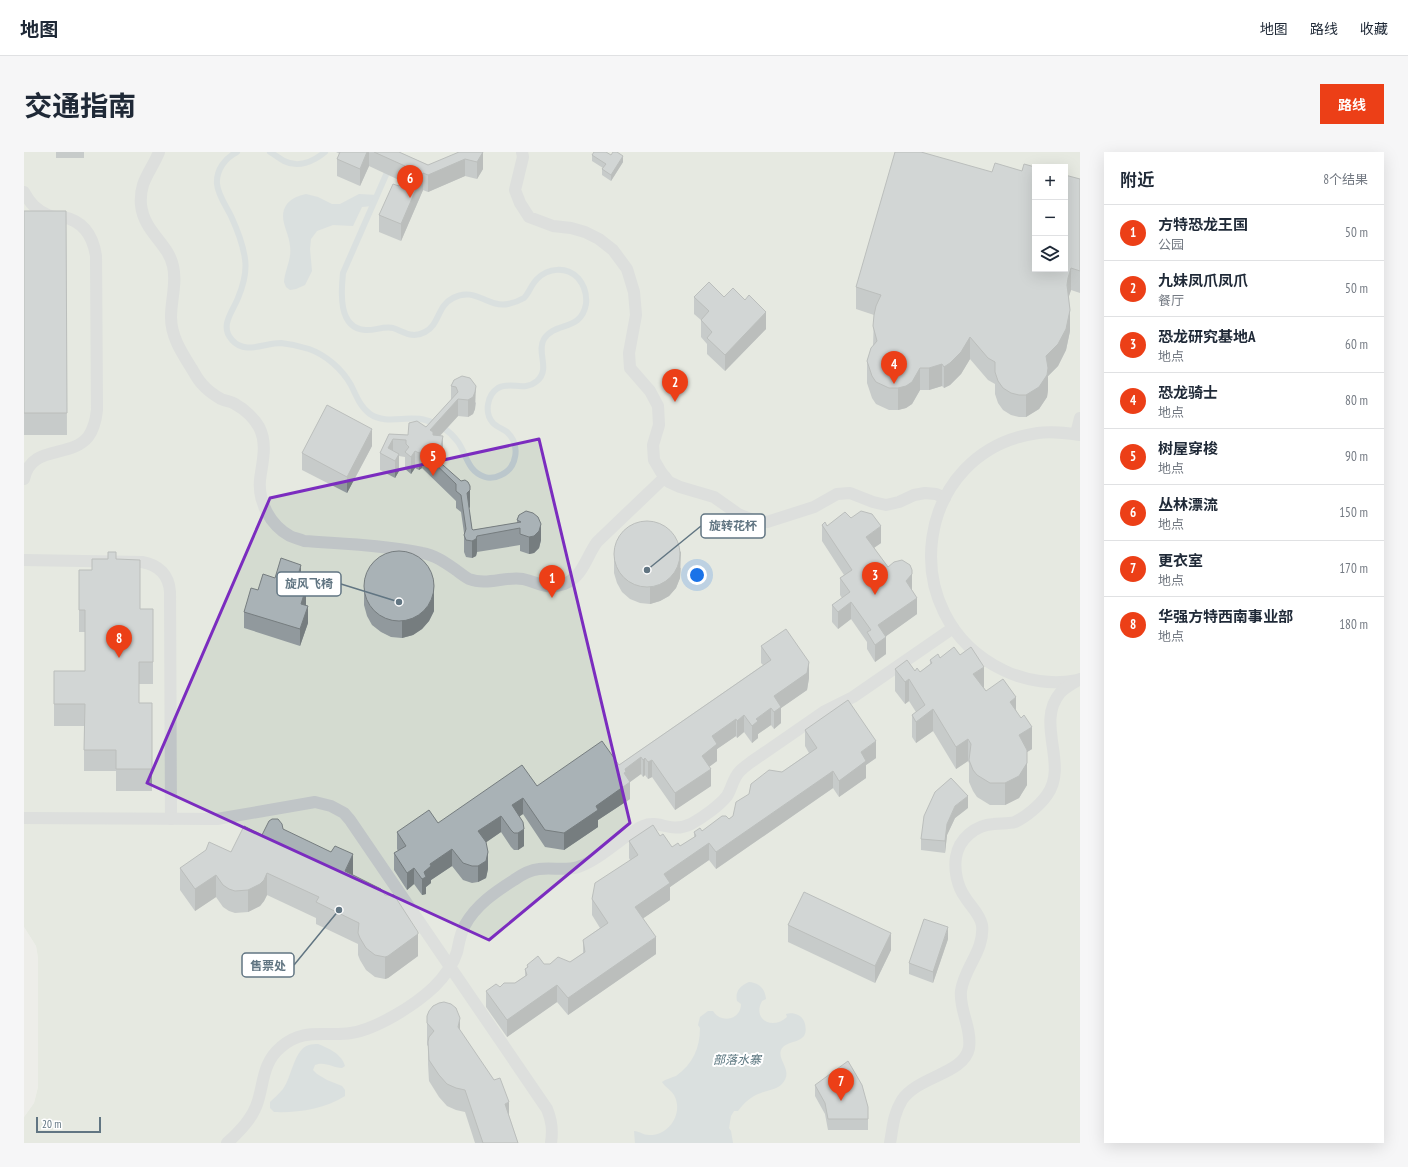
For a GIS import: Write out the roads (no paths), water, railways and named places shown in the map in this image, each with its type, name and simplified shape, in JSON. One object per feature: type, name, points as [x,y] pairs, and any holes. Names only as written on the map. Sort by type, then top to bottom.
[{"type":"lane","points":[[159,152],[142,187],[141,205],[145,222],[168,254],[173,265],[174,283],[171,318],[173,333],[179,349],[209,392],[234,404],[249,414],[259,427],[263,442],[264,455],[260,482],[260,495],[270,518],[279,528],[290,536],[304,540],[424,553],[441,559],[468,579],[483,582],[523,579],[552,587],[565,584],[577,576],[596,542],[665,477]]},
{"type":"lane","points":[[522,152],[523,157],[515,190],[528,217],[553,226],[571,228],[599,239],[613,250],[627,269],[634,292],[636,316],[629,354],[630,368],[650,391],[658,406],[659,425],[653,446],[654,460],[669,482],[680,487],[714,497],[738,514],[753,520],[767,522],[814,507],[837,494],[850,492],[873,502],[886,505],[899,502],[925,492],[936,494],[945,498]]},
{"type":"lane","points":[[24,192],[29,202],[39,211],[49,216],[74,220],[90,235],[95,245],[97,410],[95,424],[89,436],[80,445],[68,450],[52,452],[38,458],[30,467],[24,479]]},
{"type":"lane","points":[[1080,418],[1078,434],[1059,432],[1038,433],[1018,437],[999,445],[966,469],[945,498],[935,522],[931,542],[933,583],[939,603],[960,638],[975,653],[992,665],[1010,674],[1030,680],[1050,682],[1080,679]]},
{"type":"lane","points":[[24,560],[142,562],[158,567],[166,576],[170,584],[171,819]]},
{"type":"lane","points":[[227,1143],[248,1122],[258,1102],[265,1071],[270,1059],[280,1047],[292,1039],[308,1034],[353,1033],[368,1028],[388,1020],[426,995],[444,976],[456,953],[460,936],[466,924],[482,902],[525,873],[538,869],[563,870],[576,868],[587,864],[643,826],[654,823],[672,828],[680,828],[692,824],[718,805],[728,795],[739,772],[751,762],[825,711],[854,697],[953,628]]},
{"type":"lane","points":[[890,1143],[895,1113],[903,1099],[912,1089],[957,1066],[965,1057],[969,1049],[969,1028],[962,1004],[961,992],[964,978],[978,951],[982,937],[982,925],[978,914],[964,896],[959,885],[955,871],[958,847],[972,832],[982,826],[1014,822],[1024,817],[1048,794],[1055,770],[1050,725],[1051,714],[1060,693],[1080,679]]},
{"type":"lane","points":[[24,818],[217,819],[315,802],[331,806],[344,813],[547,1109],[553,1131],[551,1143]]},
{"type":"water","points":[[306,194],[318,197],[332,204],[340,204],[359,194],[377,195],[372,206],[362,207],[353,226],[333,225],[317,231],[311,239],[310,249],[312,271],[305,285],[290,290],[286,287],[284,282],[290,251],[283,214],[284,209],[289,202]]},
{"type":"water","name":"部落水寨","points":[[749,982],[759,985],[763,989],[766,999],[762,1001],[760,1013],[765,1021],[775,1023],[787,1017],[786,1014],[792,1013],[801,1017],[805,1023],[806,1031],[804,1036],[797,1041],[784,1046],[781,1050],[780,1054],[786,1071],[785,1080],[779,1087],[754,1096],[738,1111],[734,1111],[731,1116],[729,1128],[733,1143],[635,1143],[634,1131],[647,1135],[656,1134],[663,1132],[673,1122],[676,1116],[677,1102],[673,1093],[662,1082],[676,1076],[691,1061],[699,1042],[700,1028],[698,1025],[700,1017],[708,1011],[713,1011],[721,1018],[725,1019],[734,1017],[738,1014],[741,1004],[737,1001],[737,994],[743,985]]},
{"type":"water","points":[[318,1044],[338,1055],[345,1066],[342,1068],[319,1064],[315,1065],[313,1070],[327,1080],[342,1086],[345,1090],[345,1096],[320,1107],[292,1112],[274,1112],[270,1108],[270,1102],[286,1084],[300,1052],[309,1045]]},
{"type":"waterway","points":[[237,152],[222,165],[217,179],[222,200],[240,237],[245,264],[245,274],[241,289],[228,319],[228,335],[232,340],[243,347],[249,348],[281,343],[299,346],[321,355],[333,363],[343,373],[361,404],[370,414],[383,419],[411,418],[430,421],[439,425],[451,434],[458,442],[474,471],[487,478],[497,477],[511,467],[514,462],[515,449],[514,443],[507,432],[493,423],[490,419],[488,414],[488,404],[491,395],[494,391],[503,386],[527,386],[537,381],[543,371],[542,344],[544,339],[554,330],[573,323],[579,319],[586,304],[585,290],[578,278],[573,274],[563,270],[557,270],[541,275],[524,298],[512,303],[494,303],[468,294],[453,298],[448,301],[441,310],[430,329],[420,334],[412,335],[393,328],[368,330],[356,328],[350,323],[343,308],[343,273],[389,168]]},
{"type":"waterway","points":[[270,152],[284,161],[295,164],[305,163],[316,159],[325,152]]},
{"type":"place","name":"丛林漂流","points":[[410,198]]},
{"type":"place","name":"恐龙骑士","points":[[894,384]]},
{"type":"place","name":"九妹凤爪凤爪","points":[[675,402]]},
{"type":"place","name":"树屋穿梭","points":[[433,476]]},
{"type":"place","name":"旋转花杯","points":[[647,570]]},
{"type":"place","name":"恐龙研究基地A","points":[[875,595]]},
{"type":"place","name":"方特恐龙王国","points":[[552,598]]},
{"type":"place","name":"旋风飞椅","points":[[399,602]]},
{"type":"place","name":"华强方特西南事业部","points":[[119,658]]},
{"type":"place","name":"售票处","points":[[339,910]]},
{"type":"place","name":"更衣室","points":[[841,1101]]}]
